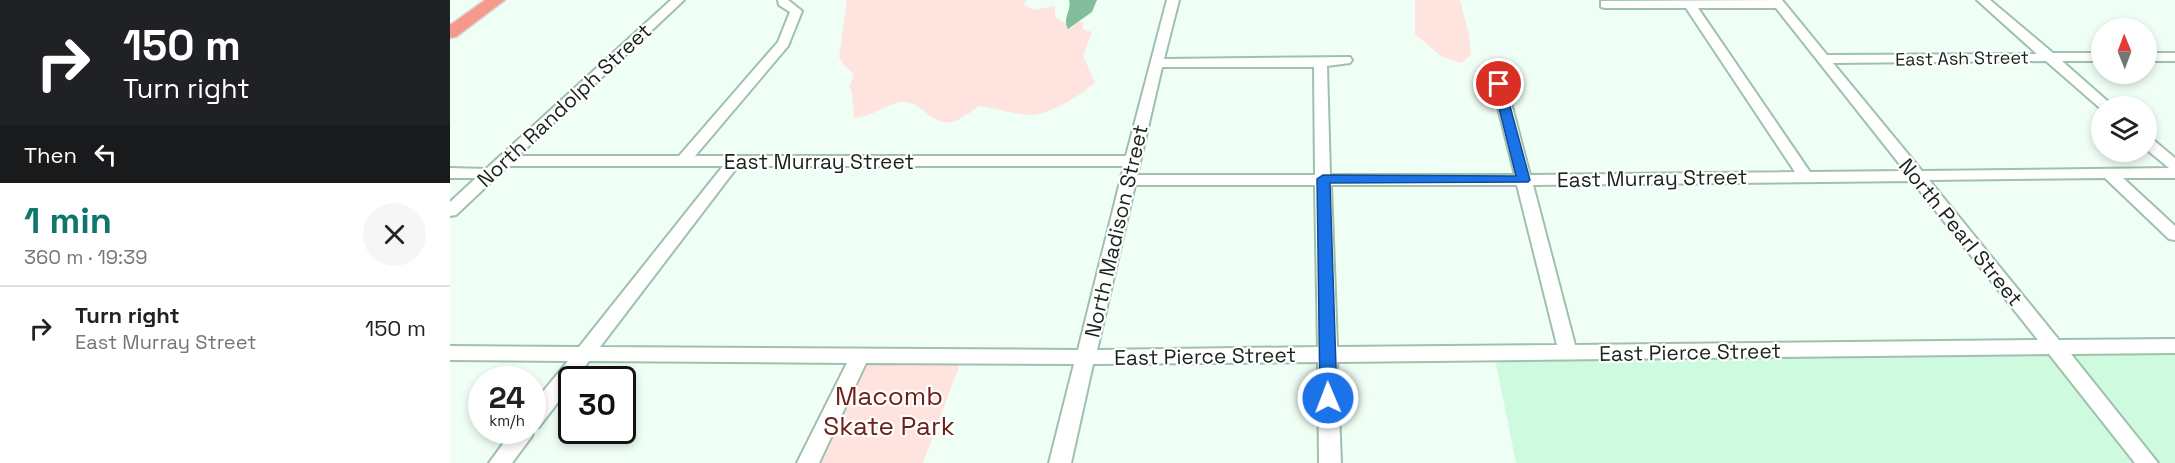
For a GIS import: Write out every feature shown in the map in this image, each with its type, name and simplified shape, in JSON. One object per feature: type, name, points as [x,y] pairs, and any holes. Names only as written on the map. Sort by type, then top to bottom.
[{"type":"highway","points":[[450,33],[496,0]]},
{"type":"street","name":"North Randolph Street","points":[[450,211],[678,0]]},
{"type":"street","name":"North Madison Street","points":[[1060,463],[1173,0]]},
{"type":"street","points":[[1983,0],[2095,96]]},
{"type":"street","points":[[683,161],[784,43],[796,11],[783,2]]},
{"type":"street","points":[[1605,4],[1777,2]]},
{"type":"street","name":"North Pearl Street","points":[[1777,2],[2147,463]]},
{"type":"street","points":[[1690,4],[1805,176]]},
{"type":"street","name":"East Ash Street","points":[[1822,59],[2091,57]]},
{"type":"street","points":[[2157,57],[2175,57]]},
{"type":"street","points":[[1156,63],[1320,63],[1346,60]]},
{"type":"street","points":[[1320,63],[1330,463]]},
{"type":"street","points":[[1499,84],[1568,353]]},
{"type":"street","points":[[2157,150],[2175,166]]},
{"type":"street","name":"East Murray Street","points":[[505,161],[1134,161]]},
{"type":"street","points":[[546,403],[734,161]]},
{"type":"street","points":[[450,173],[491,174]]},
{"type":"street","name":"East Murray Street","points":[[1129,180],[1523,180],[2175,173]]},
{"type":"street","points":[[2109,174],[2175,235]]},
{"type":"street","name":"East Pierce Street","points":[[450,353],[1086,357],[2175,346]]},
{"type":"street","points":[[808,463],[860,356]]},
{"type":"street","points":[[500,463],[514,444]]},
{"type":"shaded area","points":[[1069,0],[1097,0],[1092,12],[1068,29],[1066,22]]},
{"type":"shaded area","points":[[2175,346],[2175,463],[1516,463],[1494,354]]},
{"type":"green space","points":[[847,0],[1026,0],[1024,5],[1034,10],[1055,6],[1055,17],[1065,23],[1066,28],[1071,28],[1079,21],[1084,23],[1082,29],[1092,32],[1083,56],[1095,82],[1065,103],[1039,114],[1019,114],[979,106],[955,121],[947,122],[934,118],[910,103],[903,102],[890,105],[867,116],[854,118],[852,92],[849,87],[854,74],[839,57]]},
{"type":"green space","points":[[1415,0],[1460,0],[1469,35],[1471,54],[1462,63],[1442,57],[1415,34]]},
{"type":"green space","name":"Macomb Skate Park","points":[[860,356],[963,356],[923,463],[808,463]]},
{"type":"route","points":[[1328,398],[1323,179],[1523,180],[1499,84]]}]
